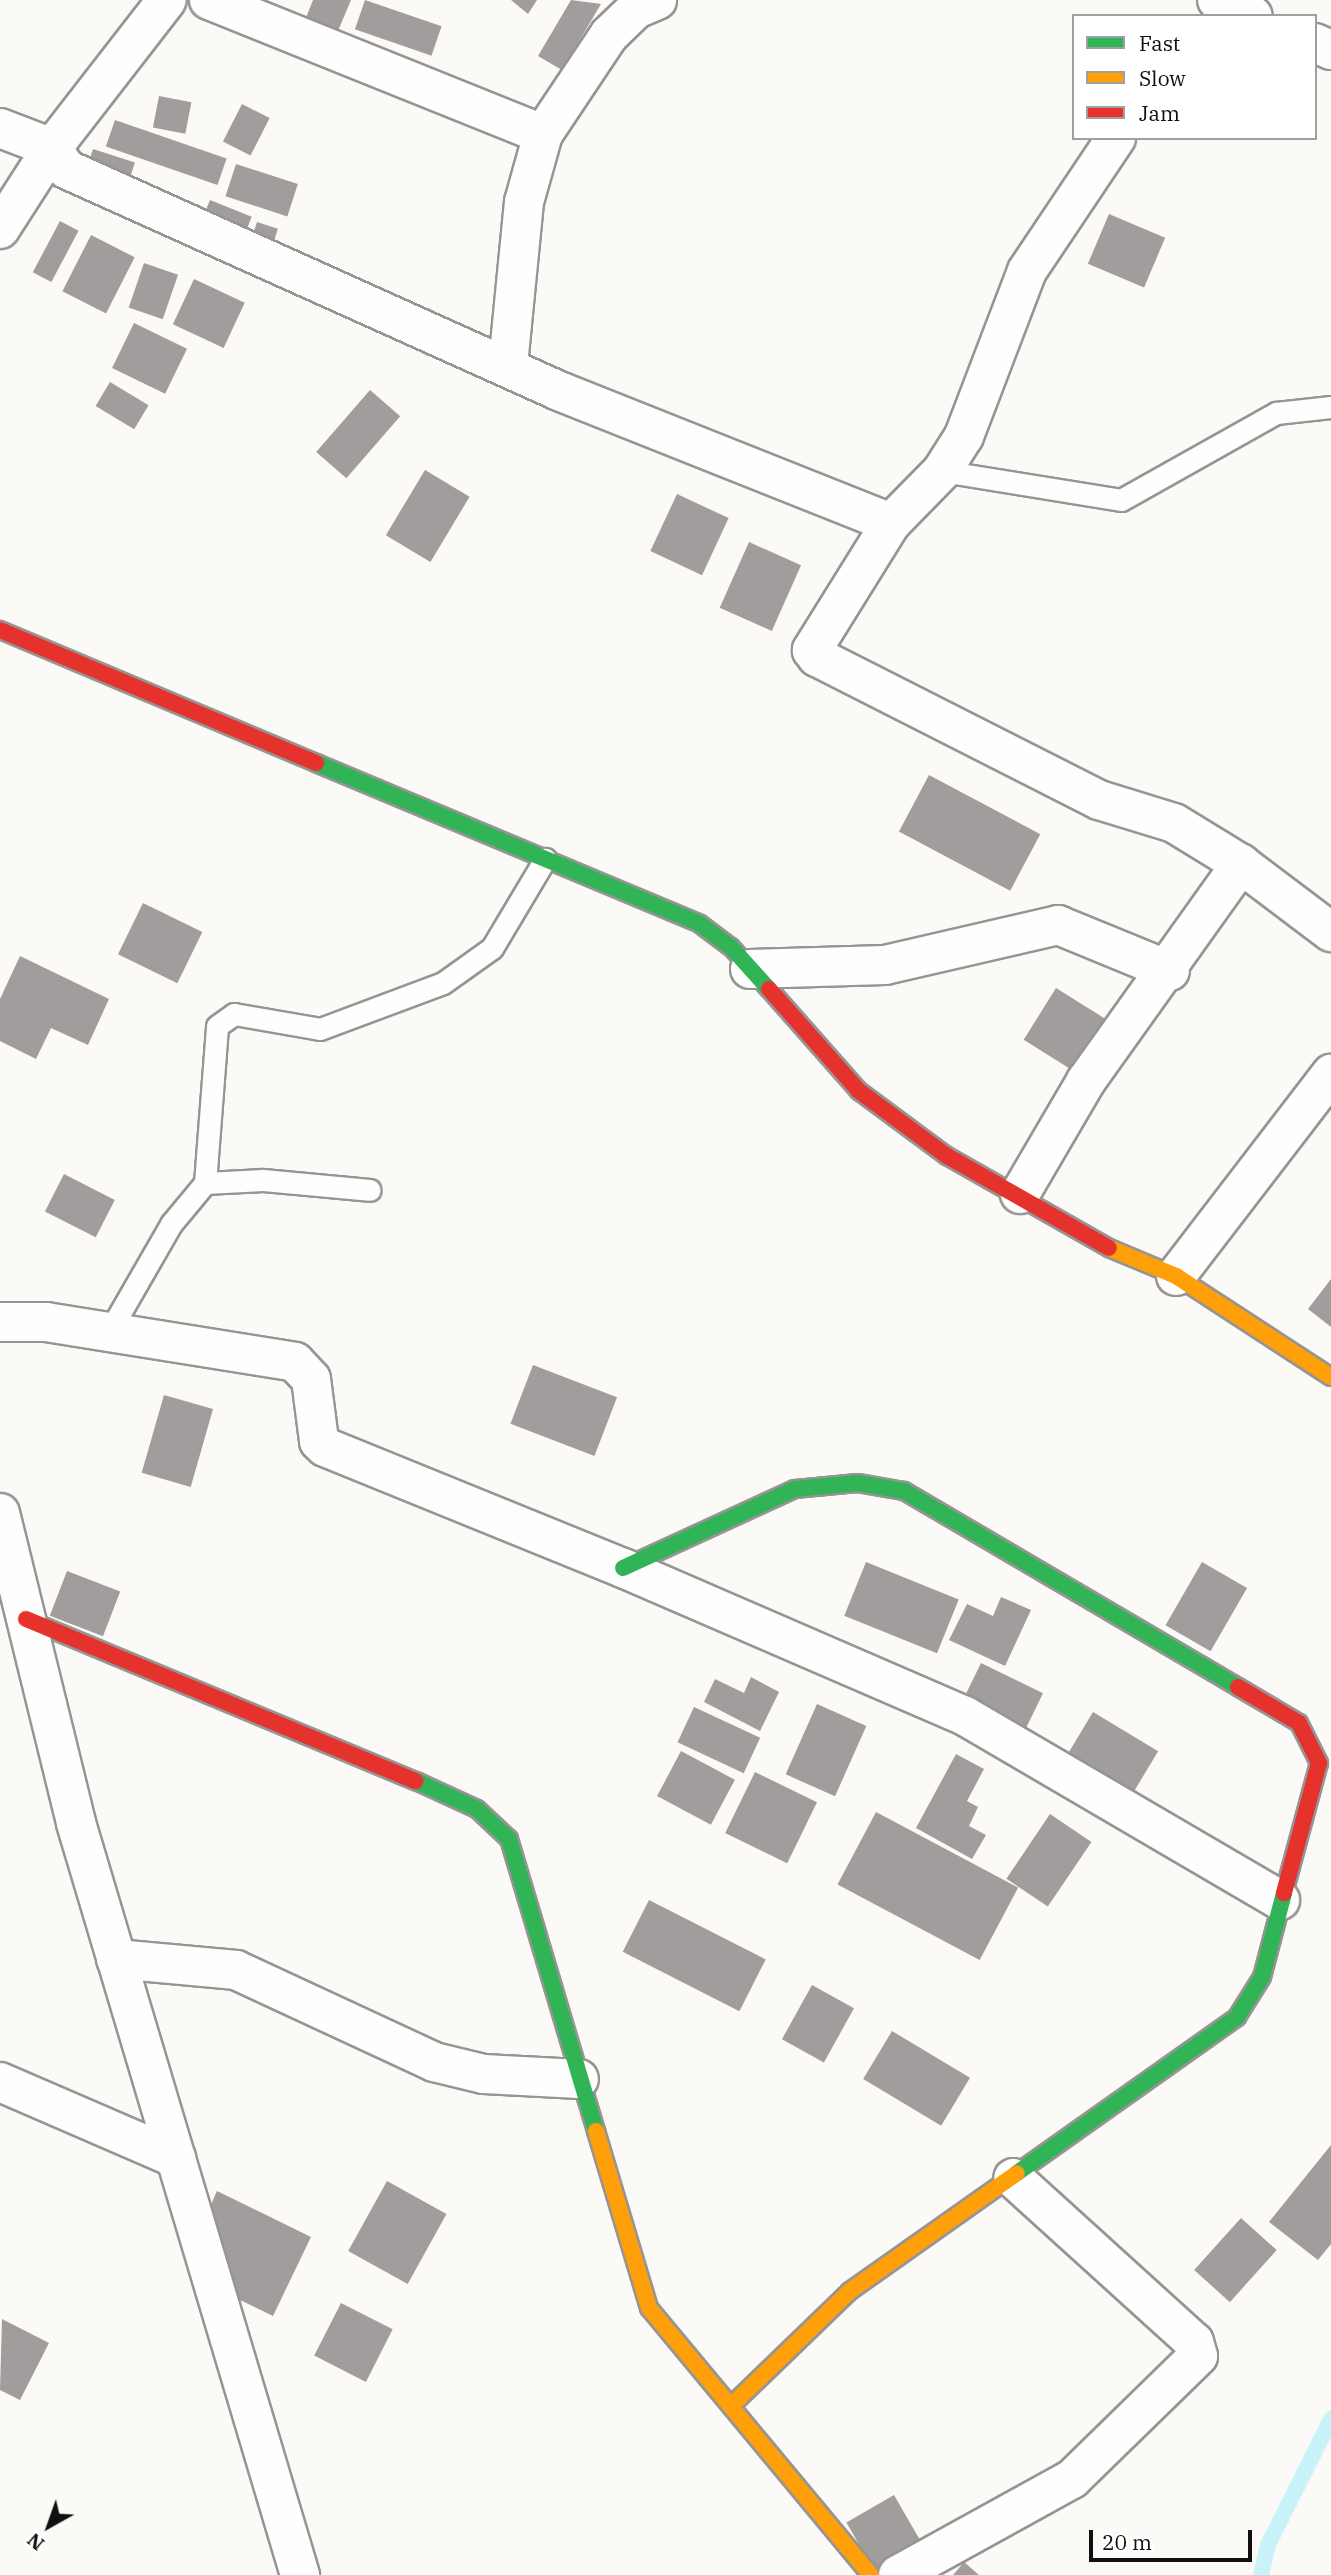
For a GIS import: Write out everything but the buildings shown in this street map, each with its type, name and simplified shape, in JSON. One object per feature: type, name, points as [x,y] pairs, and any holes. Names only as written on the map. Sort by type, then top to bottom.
[{"type":"street","points":[[0,229],[52,148],[167,0]]},
{"type":"street","points":[[209,0],[543,134]]},
{"type":"street","points":[[508,365],[524,202],[543,134],[610,35],[636,9],[657,0]]},
{"type":"street","points":[[1217,0],[1248,14]]},
{"type":"street","points":[[0,128],[52,148],[66,169],[508,365],[891,523]]},
{"type":"street","points":[[1115,140],[1027,271],[964,436],[942,471],[891,523],[813,645],[817,657],[1099,800],[1174,823],[1241,864],[1331,932]]},
{"type":"street","points":[[0,630],[701,923],[750,969],[859,1091],[947,1156],[1020,1194],[1127,1258],[1176,1276],[1331,1377]]},
{"type":"street","points":[[1020,1194],[1086,1081],[1170,971],[1241,864]]},
{"type":"street","points":[[750,969],[886,965],[1058,925],[1170,971]]},
{"type":"street","points":[[1176,1276],[1330,1076]]},
{"type":"street","points":[[0,1322],[109,1332],[295,1362],[311,1379],[319,1441],[325,1447],[623,1567],[965,1716],[1280,1900]]},
{"type":"street","points":[[623,1567],[795,1489],[858,1483],[904,1491],[1299,1723],[1319,1763],[1280,1900],[1262,1977],[1237,2017],[850,2291],[733,2404]]},
{"type":"street","points":[[0,1513],[76,1823],[300,2575]]},
{"type":"street","points":[[26,1619],[477,1810],[509,1839],[649,2308],[733,2404],[871,2575]]},
{"type":"street","points":[[116,1959],[236,1970],[434,2062],[484,2074],[579,2079]]},
{"type":"street","points":[[0,2082],[176,2158]]},
{"type":"street","points":[[898,2575],[1072,2479],[1198,2357],[1194,2342],[1013,2178]]},
{"type":"lane","points":[[942,471],[1121,499],[1276,413],[1331,407]]},
{"type":"lane","points":[[109,1332],[171,1224],[205,1183],[217,1026],[234,1014],[320,1029],[443,983],[492,948],[545,859]]},
{"type":"lane","points":[[205,1183],[263,1180],[370,1190]]},
{"type":"waterway","points":[[1261,2575],[1268,2545],[1331,2419]]},
{"type":"traffic: fast","points":[[316,763],[700,924],[731,947],[769,989]]},
{"type":"traffic: fast","points":[[623,1568],[795,1489],[858,1483],[904,1491],[1238,1687]]},
{"type":"traffic: fast","points":[[416,1781],[477,1809],[509,1839],[596,2131]]},
{"type":"traffic: fast","points":[[1017,2173],[1237,2017],[1262,1977],[1284,1893]]},
{"type":"traffic: slow","points":[[1109,1248],[1176,1276],[1331,1377]]},
{"type":"traffic: slow","points":[[596,2131],[649,2308],[871,2575]]},
{"type":"traffic: slow","points":[[733,2404],[850,2291],[1017,2173]]},
{"type":"traffic: jam","points":[[0,630],[316,763]]},
{"type":"traffic: jam","points":[[769,989],[859,1091],[947,1156],[1109,1248]]},
{"type":"traffic: jam","points":[[26,1619],[416,1781]]},
{"type":"traffic: jam","points":[[1238,1687],[1299,1723],[1319,1763],[1284,1893]]}]
